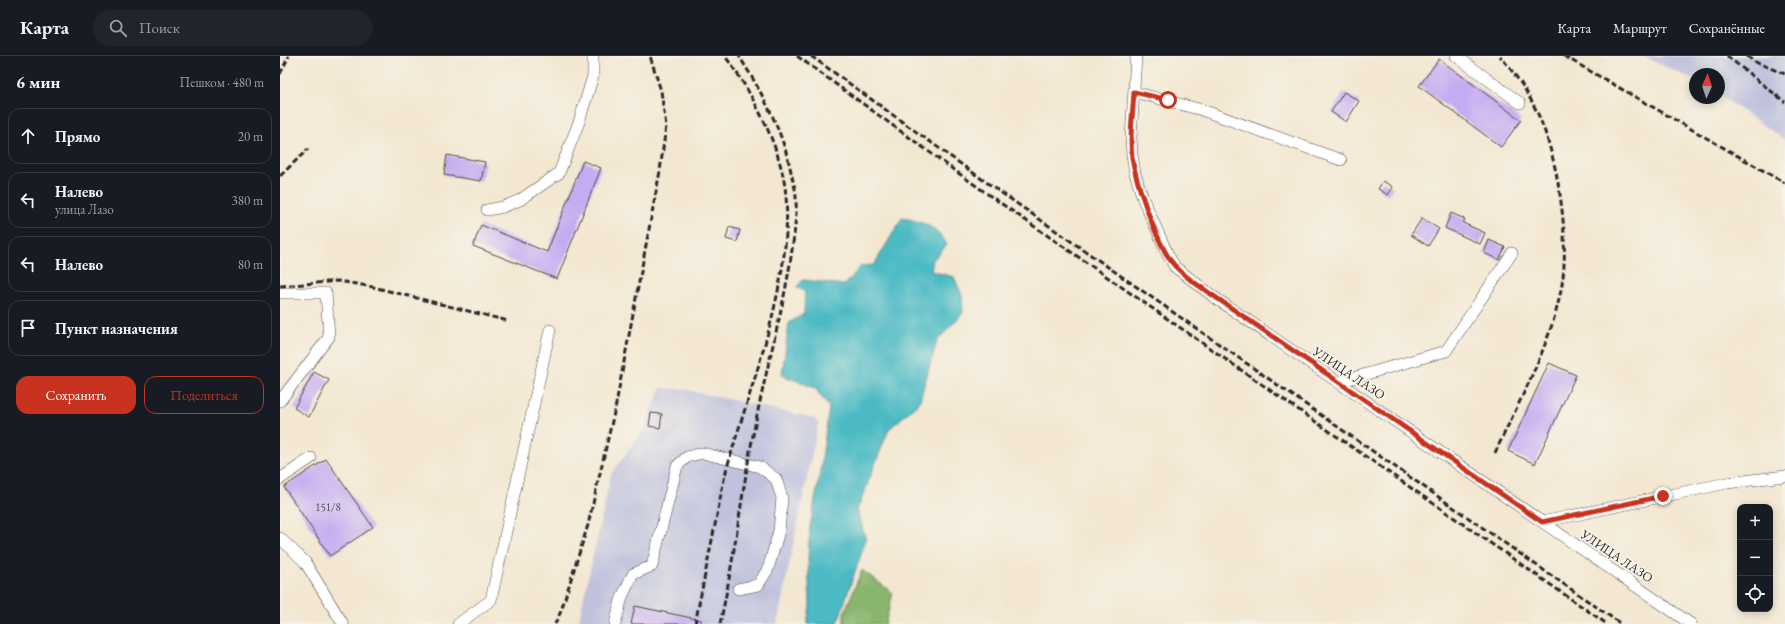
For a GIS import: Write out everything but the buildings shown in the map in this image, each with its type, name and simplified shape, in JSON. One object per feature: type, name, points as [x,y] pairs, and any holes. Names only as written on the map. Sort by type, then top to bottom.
[{"type":"street","points":[[487,210],[503,207],[520,200],[559,173],[579,122],[593,76],[593,56]]},
{"type":"street","name":"УЛИЦА ЛАЗО","points":[[1136,56],[1131,138],[1135,173],[1154,227],[1175,267],[1214,297],[1691,624]]},
{"type":"street","points":[[1456,56],[1520,103]]},
{"type":"street","points":[[1134,92],[1202,110],[1341,160]]},
{"type":"street","points":[[1339,382],[1446,352],[1512,253]]},
{"type":"street","points":[[280,293],[326,293],[329,337],[280,401]]},
{"type":"street","points":[[458,624],[491,600],[550,330]]},
{"type":"street","points":[[615,624],[622,597],[632,574],[652,566],[677,466],[687,457],[702,453],[760,467],[776,479],[782,498],[779,531],[768,569],[758,585],[738,589]]},
{"type":"street","points":[[280,479],[311,458]]},
{"type":"street","points":[[1542,522],[1720,485],[1785,476]]},
{"type":"street","points":[[280,538],[305,562],[343,624]]},
{"type":"shaded area","points":[[1642,56],[1785,56],[1785,140],[1725,99],[1725,68],[1689,68],[1689,77]]},
{"type":"shaded area","points":[[661,388],[682,389],[814,418],[818,424],[777,624],[578,624],[611,474],[644,430]]},
{"type":"green space","points":[[862,570],[893,593],[885,624],[844,624],[844,613]]},
{"type":"water","points":[[902,218],[929,226],[944,239],[947,245],[933,260],[931,271],[954,277],[962,295],[963,313],[937,341],[919,403],[889,429],[857,510],[866,540],[837,624],[807,624],[810,605],[808,559],[810,526],[820,474],[829,407],[815,388],[782,375],[789,323],[804,314],[805,292],[797,287],[803,280],[845,285],[861,266],[874,265]]},
{"type":"railway","points":[[280,74],[289,56]]},
{"type":"railway","points":[[555,624],[561,611],[588,525],[616,404],[660,171],[666,126],[661,91],[650,56]]},
{"type":"railway","points":[[695,624],[725,475],[769,330],[777,296],[783,262],[786,229],[786,196],[779,159],[756,104],[725,56]]},
{"type":"railway","points":[[720,624],[731,570],[753,433],[787,282],[796,214],[795,190],[784,145],[772,114],[739,56]]},
{"type":"railway","points":[[797,56],[979,188],[1607,624]]},
{"type":"railway","points":[[811,56],[986,182],[1621,624]]},
{"type":"railway","points":[[1495,453],[1542,353],[1556,311],[1564,270],[1563,222],[1556,171],[1550,147],[1527,92],[1500,56]]},
{"type":"railway","points":[[1564,56],[1785,183]]},
{"type":"railway","points":[[1727,56],[1785,102]]},
{"type":"railway","points":[[1747,56],[1755,62],[1785,74]]},
{"type":"railway","points":[[280,176],[308,149]]},
{"type":"railway","points":[[280,286],[338,281],[373,287],[508,321]]},
{"type":"route","points":[[1168,100],[1134,92],[1131,138],[1132,156],[1135,173],[1143,199],[1154,227],[1175,267],[1192,281],[1542,522],[1663,496]]}]
